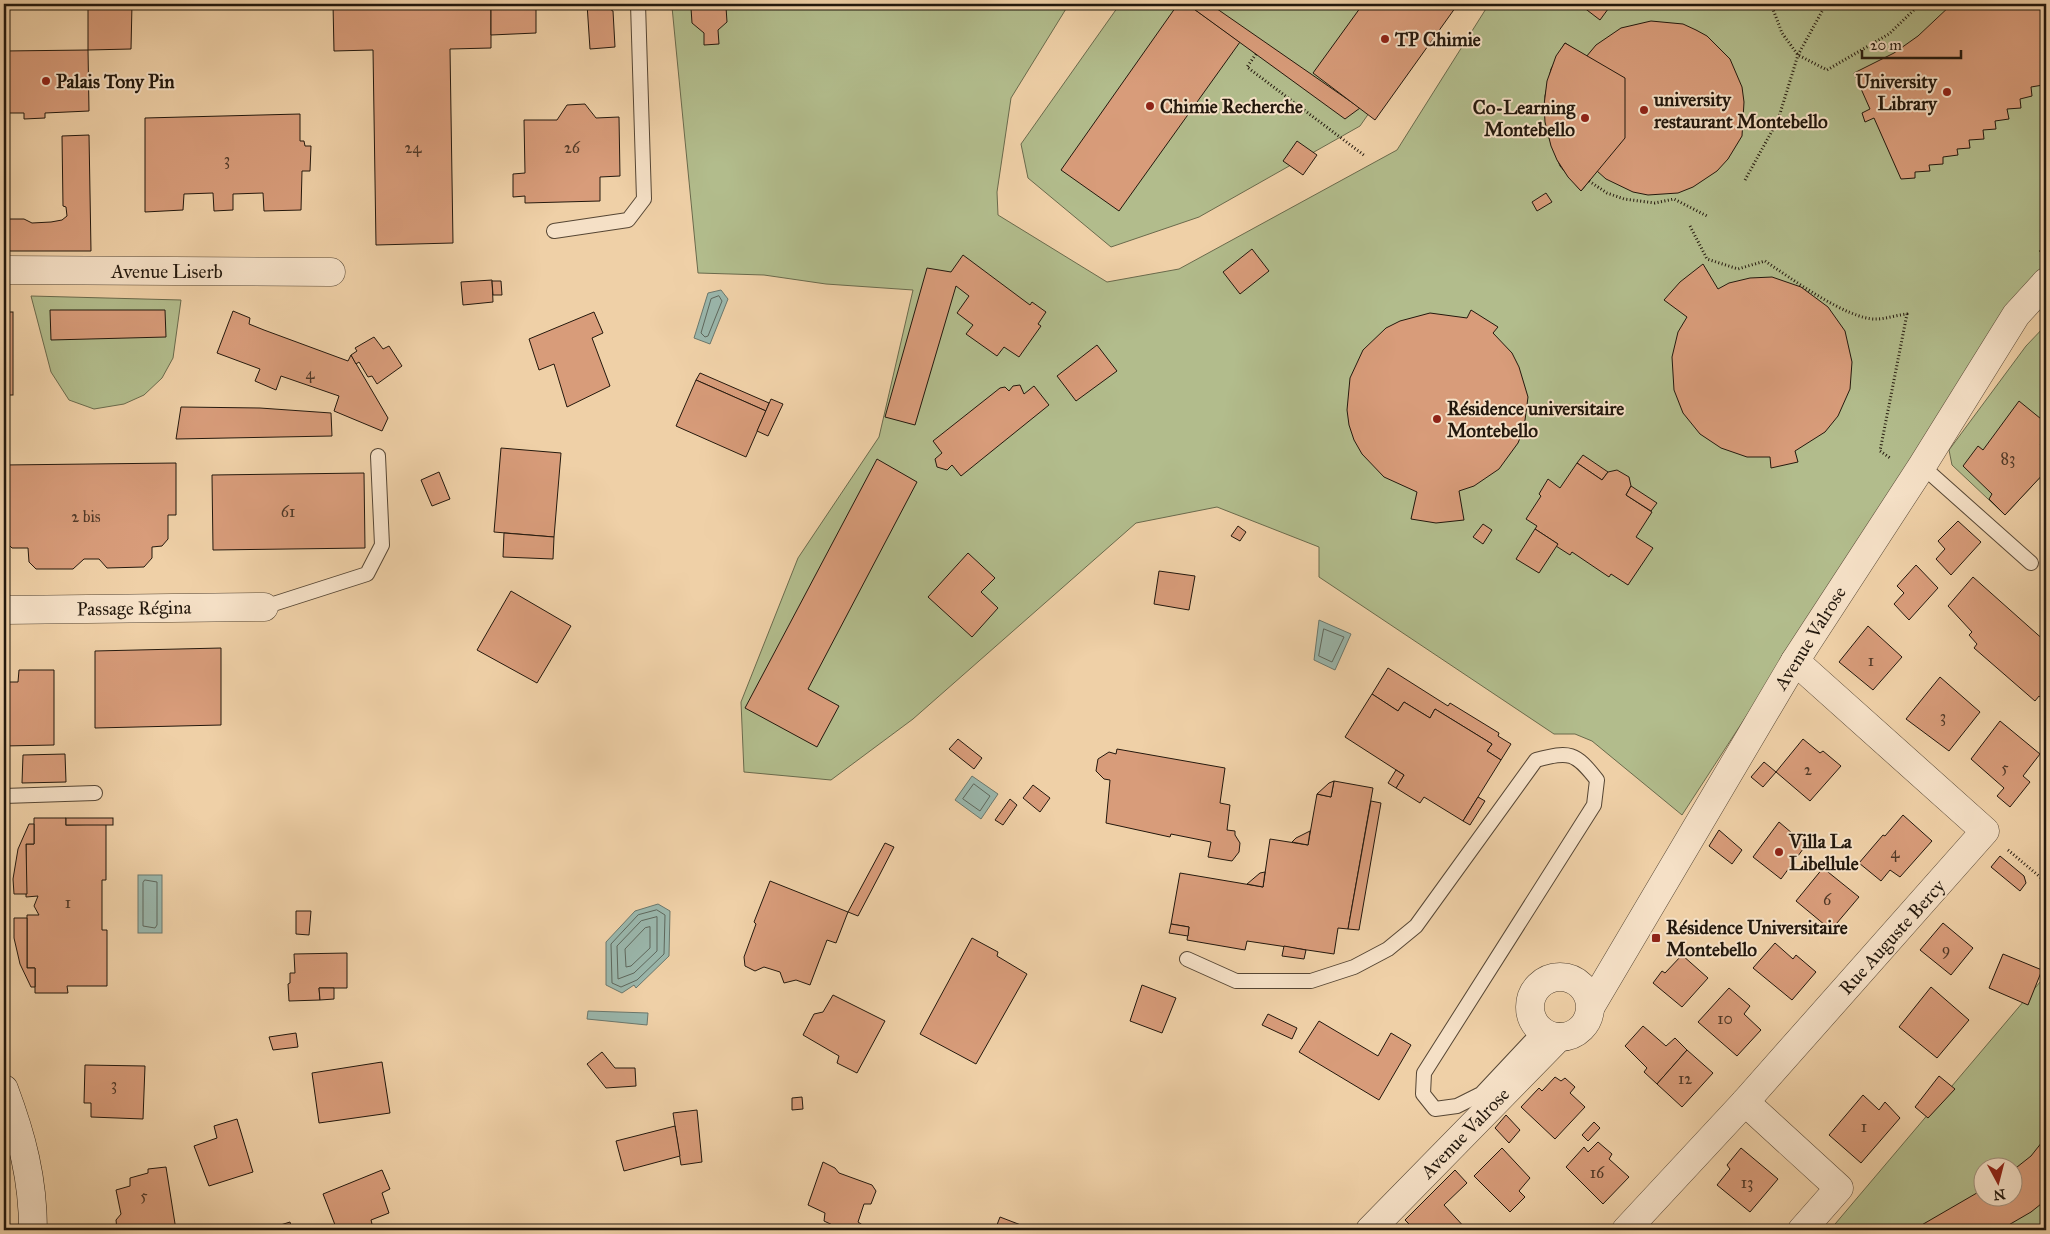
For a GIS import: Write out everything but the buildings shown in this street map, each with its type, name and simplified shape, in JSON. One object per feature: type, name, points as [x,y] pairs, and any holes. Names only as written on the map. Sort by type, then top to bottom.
[{"type":"street","name":"Avenue Liserb","points":[[4,270],[331,272]]},
{"type":"street","name":"Avenue Valrose","points":[[1370,1230],[1550,1033],[1578,1031],[1795,661],[1922,466],[2016,315],[2040,270]]},
{"type":"street","name":"Passage Régina","points":[[4,610],[264,607]]},
{"type":"street","points":[[1795,661],[1985,831]]},
{"type":"street","name":"Rue Auguste Bercy","points":[[1626,1230],[1745,1102],[1985,831]]},
{"type":"street","points":[[1550,1033],[1534,1022],[1530,1004],[1538,987],[1545,981],[1554,977],[1575,980],[1583,986],[1591,1006]]},
{"type":"street","points":[[4,1089],[22,1137],[33,1198],[33,1230]]},
{"type":"street","points":[[1745,1102],[1839,1188],[1802,1230]]},
{"type":"lane","points":[[554,231],[628,220],[644,199],[638,4]]},
{"type":"lane","points":[[264,607],[367,574],[382,544],[378,456]]},
{"type":"lane","points":[[1922,466],[2031,563]]},
{"type":"lane","points":[[1187,959],[1236,981],[1312,981],[1354,967],[1388,949],[1416,926],[1536,760],[1560,754],[1580,759],[1597,780],[1594,805],[1424,1073],[1423,1094],[1435,1109],[1457,1106],[1481,1094],[1550,1033]]},
{"type":"lane","points":[[4,796],[95,792]]},
{"type":"path","points":[[1770,4],[1782,33],[1798,55],[1826,70],[1888,34],[1920,4]]},
{"type":"path","points":[[1745,180],[1778,120],[1798,55],[1826,4]]},
{"type":"path","points":[[1256,54],[1247,67],[1365,156]]},
{"type":"path","points":[[1589,181],[1607,193],[1624,199],[1655,203],[1674,199],[1708,216]]},
{"type":"path","points":[[1690,226],[1707,259],[1738,269],[1765,261],[1820,297],[1848,311],[1875,320],[1907,314],[1880,451],[1893,460]]},
{"type":"path","points":[[2040,270],[2046,245]]},
{"type":"path","points":[[1985,831],[2046,882]]},
{"type":"green space","points":[[674,4],[1069,4],[1011,98],[997,192],[998,215],[1107,282],[1179,269],[1397,150],[1489,4],[2046,4],[2046,274],[2017,300],[1682,815],[1592,741],[1575,734],[1554,734],[1319,577],[1319,547],[1217,507],[1136,523],[913,719],[831,780],[744,772],[741,702],[798,558],[879,437],[913,290],[826,284],[764,275],[698,273],[672,7]]},
{"type":"green space","points":[[1120,4],[1445,4],[1360,126],[1199,217],[1111,247],[1028,178],[1021,144]]},
{"type":"green space","points":[[31,296],[181,300],[173,358],[162,378],[144,395],[124,404],[94,409],[69,400],[51,372]]},
{"type":"green space","points":[[2046,325],[2046,471],[2005,515],[1952,465],[1949,450],[2026,346]]},
{"type":"green space","points":[[2046,975],[2046,1227],[2043,1230],[1830,1230]]},
{"type":"water","points":[[721,290],[728,299],[710,344],[694,338],[708,293]]},
{"type":"water","points":[[1319,620],[1351,634],[1335,670],[1314,660]]},
{"type":"water","points":[[972,776],[998,794],[981,819],[955,800]]},
{"type":"water","points":[[138,875],[162,875],[162,933],[138,933]]},
{"type":"water","points":[[658,904],[670,911],[669,956],[636,988],[634,985],[622,993],[606,985],[606,942],[635,911]]},
{"type":"water","points":[[588,1011],[648,1013],[647,1025],[587,1019]]},
{"type":"place","name":"TP Chimie","points":[[1385,39]]},
{"type":"place","name":"Palais Tony Pin","points":[[46,81]]},
{"type":"place","name":"University Library","points":[[1947,92]]},
{"type":"place","name":"Chimie Recherche","points":[[1150,106]]},
{"type":"place","name":"university restaurant Montebello","points":[[1644,110]]},
{"type":"place","name":"Co-Learning Montebello","points":[[1585,118]]},
{"type":"place","name":"Résidence universitaire Montebello","points":[[1437,419]]},
{"type":"place","name":"Villa La Libellule","points":[[1779,852]]},
{"type":"place","name":"Résidence Universitaire Montebello","points":[[1656,938]]}]
